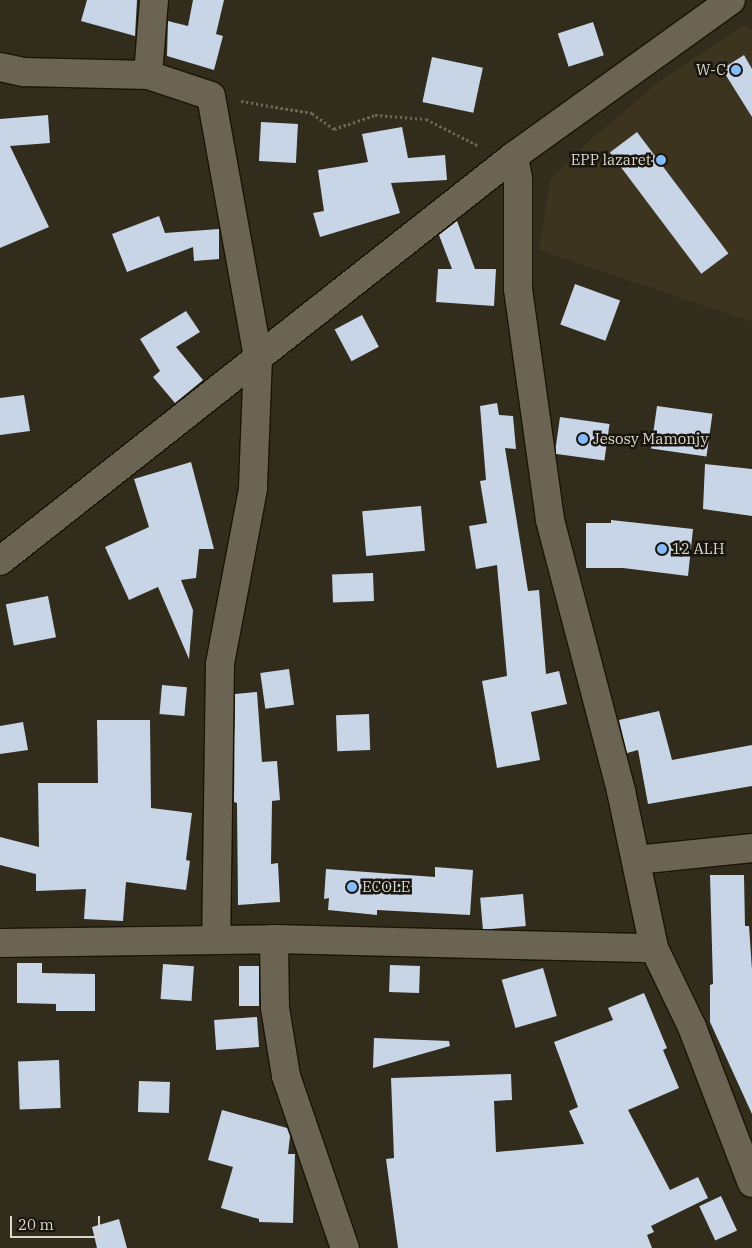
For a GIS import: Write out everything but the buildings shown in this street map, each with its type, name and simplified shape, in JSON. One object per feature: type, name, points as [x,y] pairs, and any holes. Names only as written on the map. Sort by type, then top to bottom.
[{"type":"street","points":[[148,75],[154,0]]},
{"type":"street","points":[[0,560],[514,156],[731,0]]},
{"type":"street","points":[[0,67],[24,72],[148,75],[211,96],[258,357],[253,489],[220,664],[216,939]]},
{"type":"street","points":[[514,156],[518,179],[518,289],[550,520],[621,791],[654,948],[692,1027],[752,1183]]},
{"type":"street","points":[[636,860],[752,848]]},
{"type":"street","points":[[0,943],[274,939],[654,948]]},
{"type":"street","points":[[274,939],[275,1008],[286,1076],[345,1248]]},
{"type":"path","points":[[211,96],[312,113],[334,130],[375,115],[426,119],[480,147],[514,156]]},
{"type":"shaded area","name":"EPP lazaret","points":[[745,24],[752,31],[752,322],[539,250],[550,179],[589,141],[661,80]]},
{"type":"place","name":"W-C","points":[[736,70]]},
{"type":"place","name":"EPP lazaret","points":[[661,160]]},
{"type":"place","name":"Jesosy Mamonjy","points":[[583,439]]},
{"type":"place","name":"12 ALH","points":[[662,549]]},
{"type":"place","name":"ECOLE","points":[[352,887]]}]
